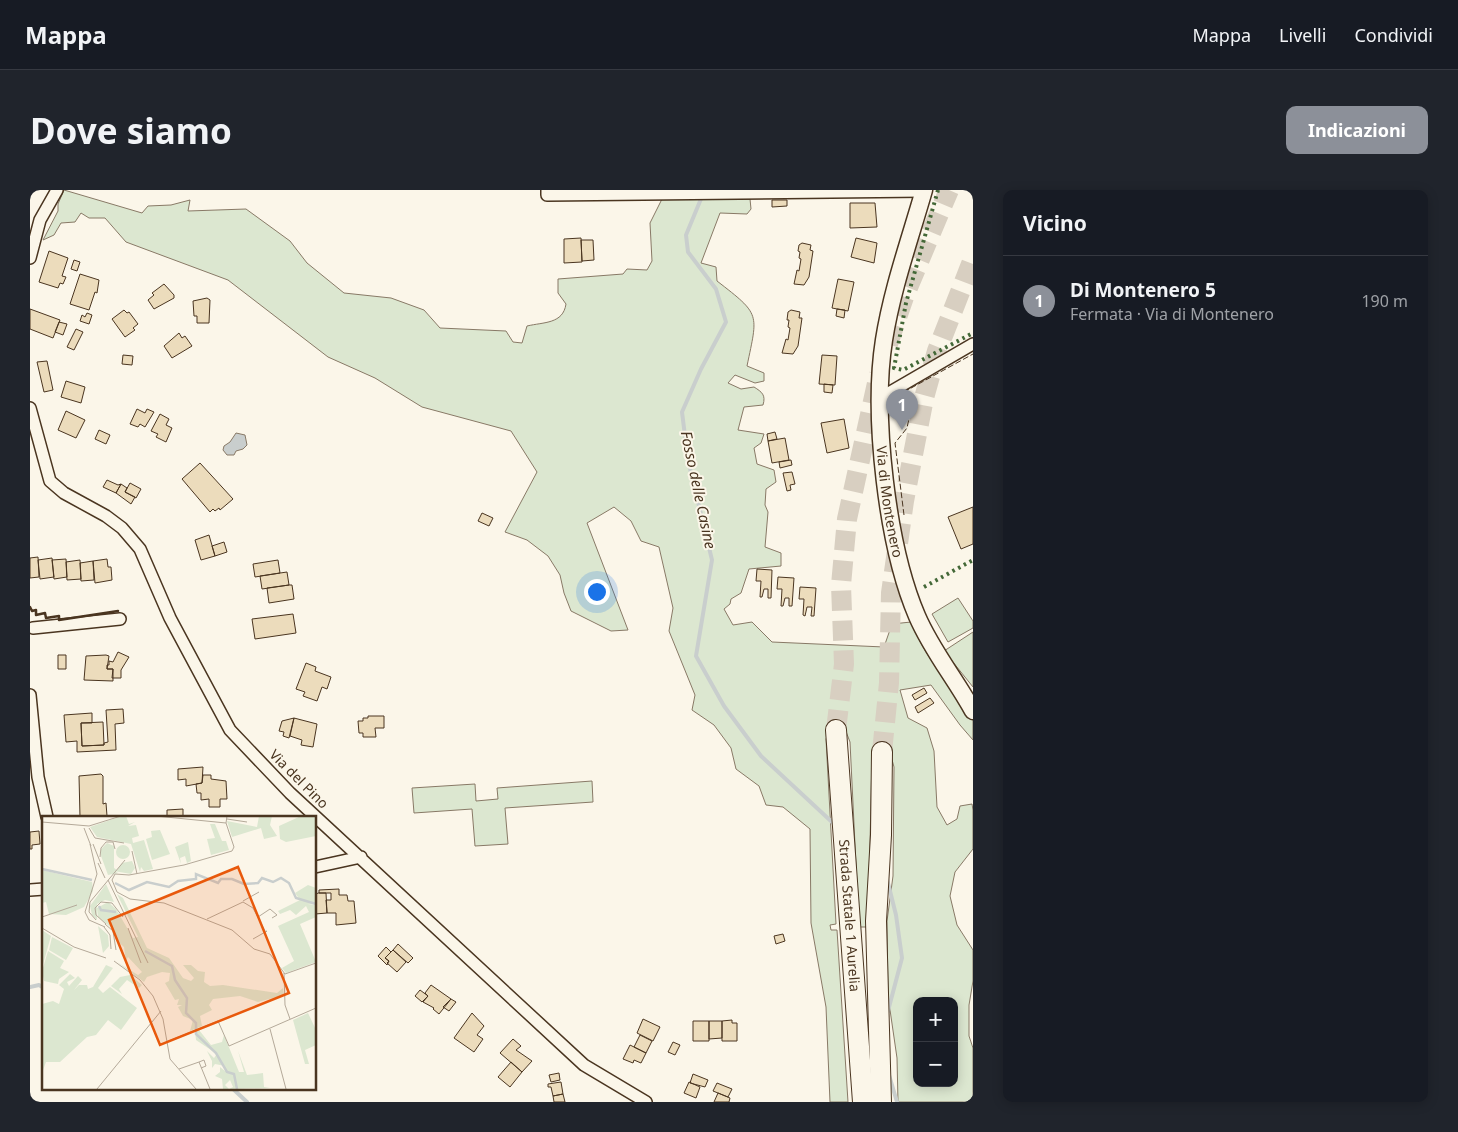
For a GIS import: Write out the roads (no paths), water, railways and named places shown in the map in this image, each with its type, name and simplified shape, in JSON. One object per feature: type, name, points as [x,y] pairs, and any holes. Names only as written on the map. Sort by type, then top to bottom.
[{"type":"highway","name":"Strada Statale 1 Aurelia","points":[[836,730],[863,1102]]},
{"type":"highway","name":"Strada Statale 1 Aurelia","points":[[881,1097],[876,921],[881,843],[882,752]]},
{"type":"street","points":[[30,258],[40,220],[57,190]]},
{"type":"street","points":[[547,190],[547,195],[924,191]]},
{"type":"street","name":"Via di Montenero","points":[[924,191],[888,323],[881,365],[880,434],[890,511],[906,583],[916,614],[930,643],[973,711]]},
{"type":"street","points":[[880,398],[973,344]]},
{"type":"street","name":"Via del Pino","points":[[30,408],[50,481],[64,493],[106,516],[122,528],[140,549],[170,618],[230,730],[290,794],[315,816]]},
{"type":"street","points":[[31,628],[120,619]]},
{"type":"street","points":[[30,695],[34,772],[47,816]]},
{"type":"street","name":"Via del Pino","points":[[316,817],[584,1065],[646,1102]]},
{"type":"street","points":[[316,867],[361,857]]},
{"type":"waterway","name":"Fosso delle Casine","points":[[703,194],[686,235],[688,252],[716,289],[726,322],[701,369],[682,412],[688,460],[712,560],[696,656],[724,706],[761,756],[833,823]]},
{"type":"waterway","name":"Fosso delle Casine","points":[[887,879],[896,915],[902,958],[888,1011]]},
{"type":"waterway","points":[[30,987],[39,985],[42,987]]},
{"type":"waterway","name":"Fosso delle Casine","points":[[889,1075],[897,1102]]},
{"type":"waterway","points":[[234,1090],[247,1102]]},
{"type":"tunnel","points":[[888,344],[904,297],[949,190]]},
{"type":"tunnel","points":[[882,752],[889,683],[891,593],[904,501],[924,398],[937,351],[973,259]]},
{"type":"tunnel","points":[[836,730],[844,664],[841,585],[847,519],[879,374]]},
{"type":"place","name":"Di Montenero 5","points":[[902,430]]}]
